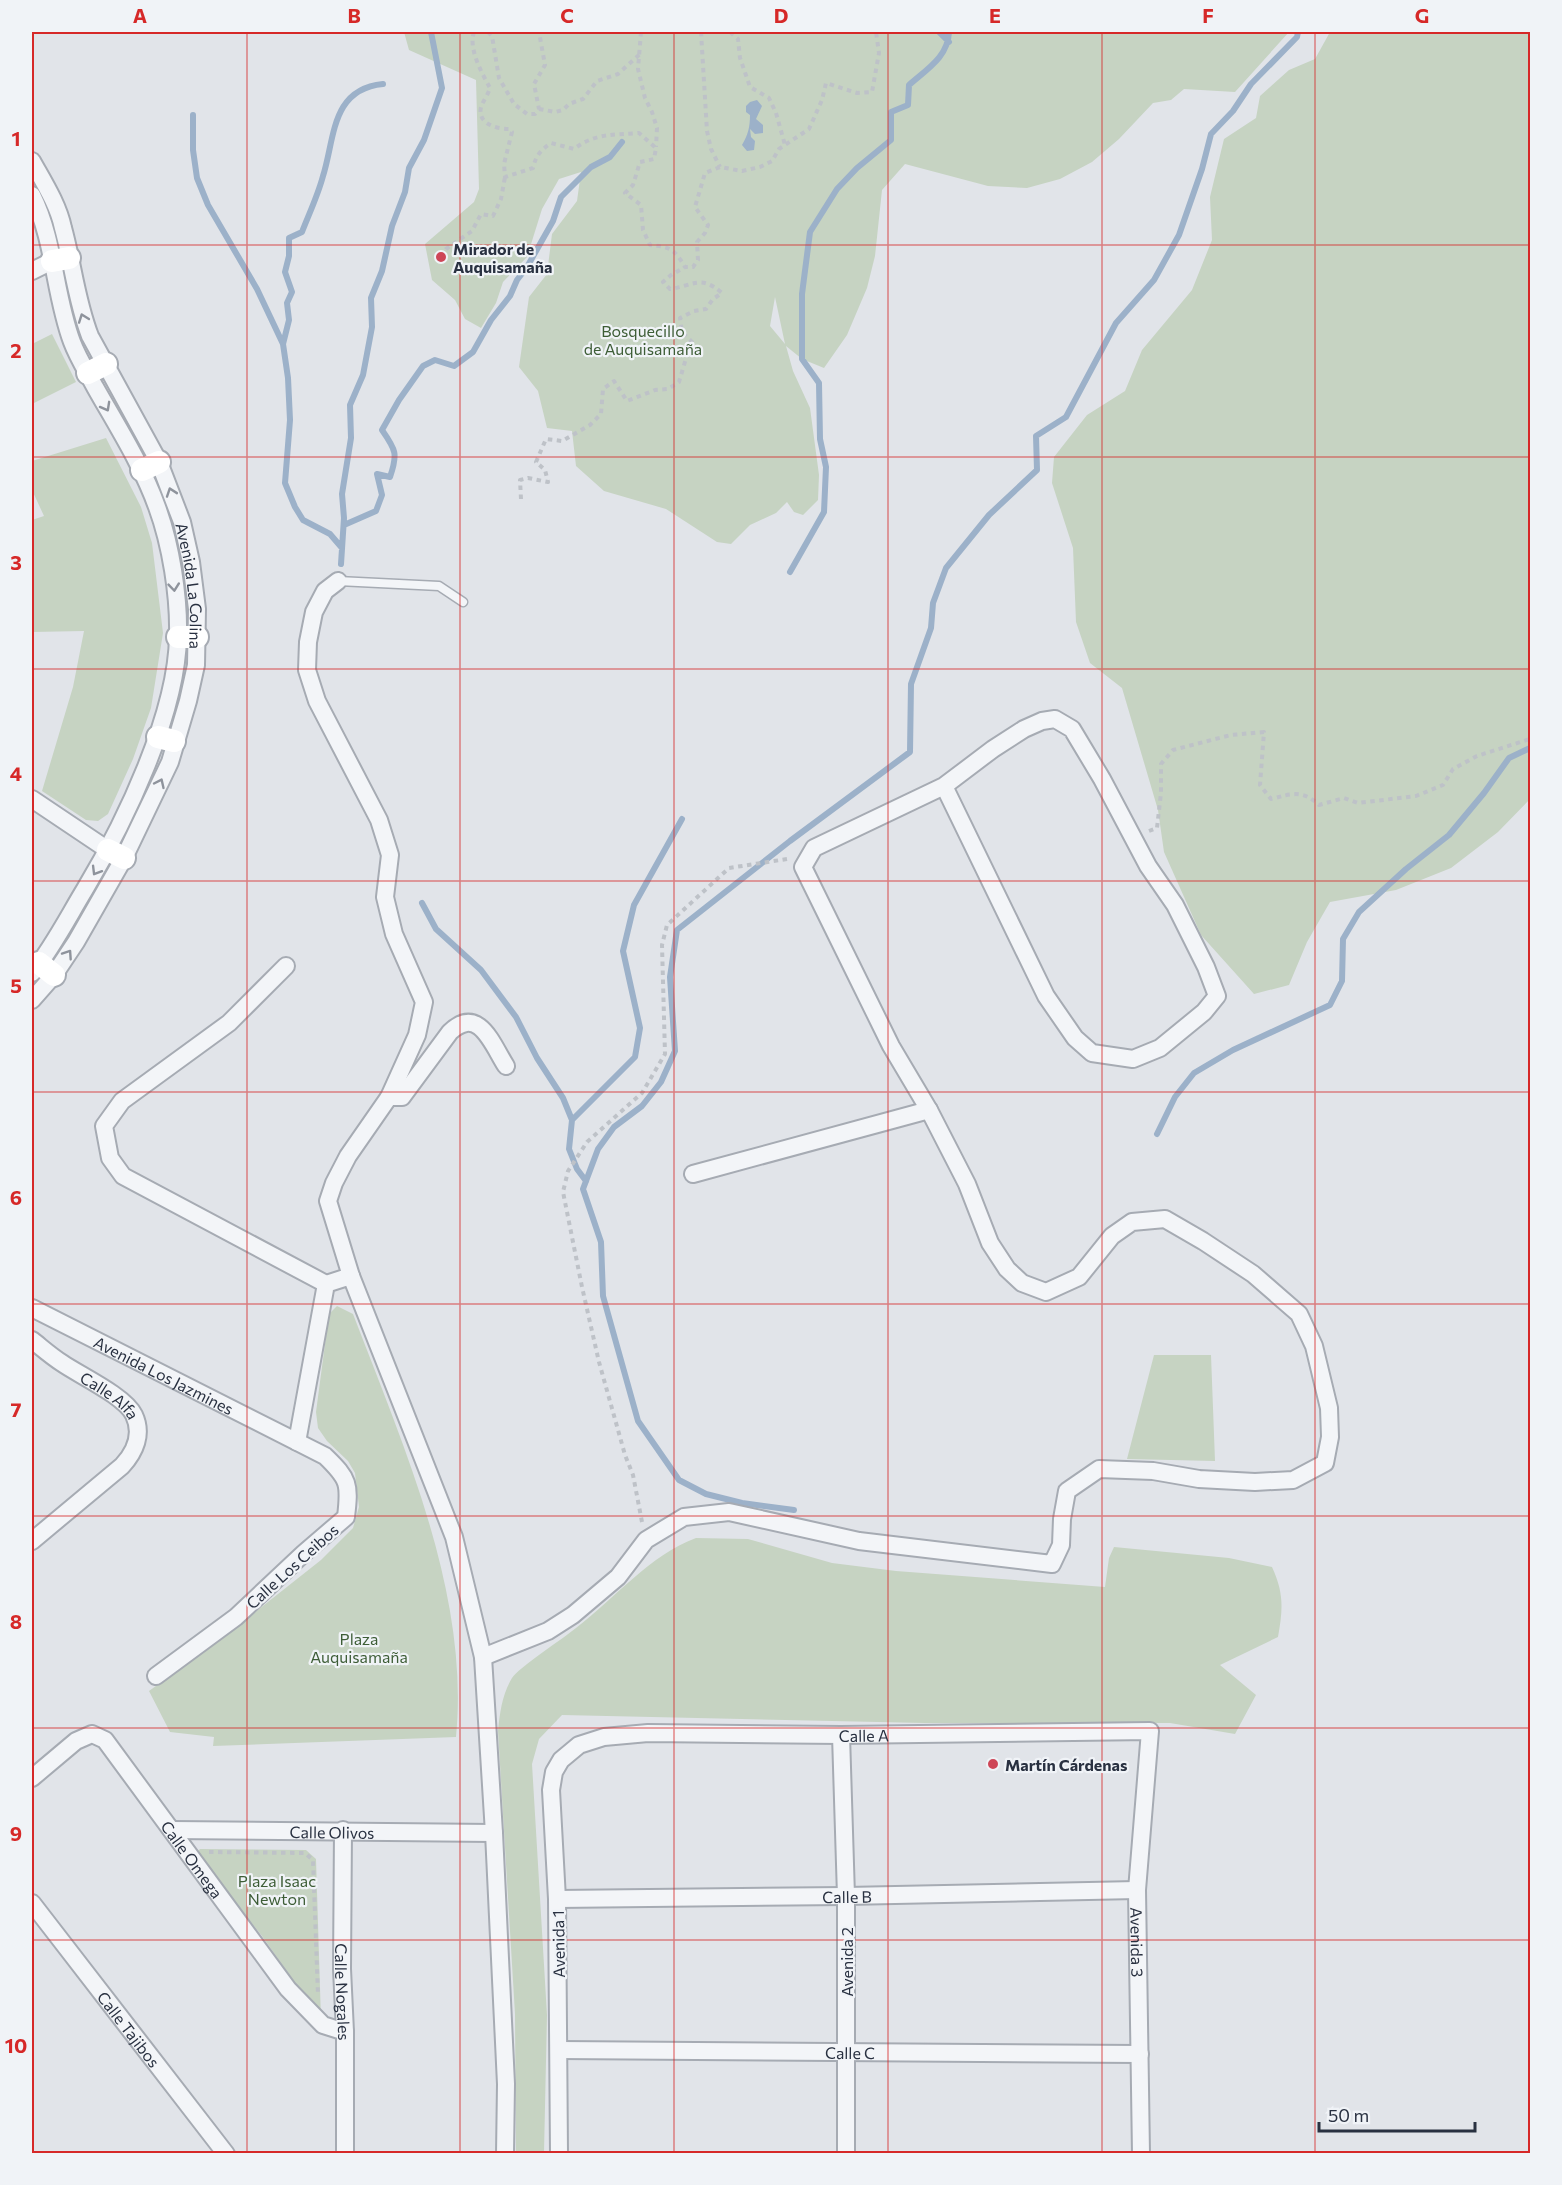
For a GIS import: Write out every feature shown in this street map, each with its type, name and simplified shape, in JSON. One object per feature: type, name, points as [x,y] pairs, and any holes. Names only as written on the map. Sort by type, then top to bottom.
[{"type":"street","name":"Avenida La Colina","points":[[32,160],[63,225],[51,264]]},
{"type":"street","name":"Avenida La Colina","points":[[32,195],[46,231],[51,264],[81,314],[90,336],[97,368],[150,466],[196,665],[191,688],[166,739],[170,762],[116,854],[76,942],[41,970],[32,1000]]},
{"type":"street","points":[[338,581],[326,591],[314,612],[308,642],[307,670],[317,701],[379,820],[390,855],[385,897],[394,934],[424,1002],[417,1035],[389,1097],[348,1156],[333,1183],[328,1201],[351,1276],[454,1537],[483,1657],[506,2084],[505,2154]]},
{"type":"street","points":[[483,1657],[549,1631],[573,1615],[618,1577],[646,1540],[684,1517],[729,1512],[859,1541],[1052,1564],[1061,1545],[1062,1519],[1068,1491],[1099,1469],[1153,1471],[1199,1479],[1255,1482],[1293,1480],[1325,1463],[1330,1437],[1329,1408],[1314,1346],[1299,1314],[1253,1274],[1165,1219],[1132,1222],[1112,1236],[1079,1278],[1046,1292],[1022,1283],[1007,1269],[990,1242],[967,1184],[929,1110],[891,1046],[804,867],[814,848],[830,838],[944,786],[1024,729],[1042,721],[1056,720],[1072,729],[1102,778],[1148,866],[1174,905],[1206,967],[1217,996],[1204,1012],[1160,1048],[1133,1059],[1092,1053],[1075,1038],[1046,996],[944,786]]},
{"type":"street","points":[[32,799],[116,854]]},
{"type":"street","points":[[286,966],[229,1023],[122,1101],[104,1126],[110,1158],[123,1176],[326,1284],[351,1276]]},
{"type":"street","points":[[389,1097],[402,1097],[458,1024],[477,1023],[488,1036],[506,1066]]},
{"type":"street","points":[[693,1174],[929,1110]]},
{"type":"street","points":[[297,1442],[326,1284]]},
{"type":"street","points":[[32,1339],[35,1310]]},
{"type":"street","name":"Avenida Los Jazmines","points":[[35,1310],[297,1442]]},
{"type":"street","name":"Calle Alfa","points":[[32,1339],[62,1363],[115,1396],[134,1413],[138,1437],[132,1456],[122,1466],[32,1541]]},
{"type":"street","name":"Calle Los Ceibos","points":[[156,1676],[236,1617],[346,1517],[349,1492],[343,1473],[326,1456],[297,1442]]},
{"type":"street","name":"Calle A","points":[[579,1745],[604,1737],[648,1733],[841,1735],[1150,1731]]},
{"type":"street","name":"Avenida 3","points":[[1141,2154],[1137,1890],[1150,1731]]},
{"type":"street","name":"Calle Omega","points":[[32,1778],[75,1741],[92,1734],[105,1740],[288,1989],[323,2025],[345,2032]]},
{"type":"street","name":"Avenida 2","points":[[841,1735],[846,1896],[846,2154]]},
{"type":"street","name":"Avenida 1","points":[[559,2154],[557,1899],[551,1790],[554,1772],[561,1760],[579,1745]]},
{"type":"street","name":"Calle Olivos","points":[[172,1830],[494,1833]]},
{"type":"street","name":"Calle Nogales","points":[[344,1830],[342,1970],[345,2032],[345,2154]]},
{"type":"street","name":"Calle B","points":[[557,1899],[1137,1890]]},
{"type":"street","name":"Calle Tajibos","points":[[32,1904],[226,2154]]},
{"type":"street","name":"Calle C","points":[[559,2050],[1140,2054]]},
{"type":"lane","points":[[338,581],[439,586],[463,602]]},
{"type":"path","points":[[441,257],[446,249],[472,231],[481,214],[493,216],[501,199],[505,177],[504,164],[512,132],[509,129],[490,126],[483,118],[481,108],[489,88],[479,68],[472,37],[474,32]]},
{"type":"path","points":[[488,32],[492,36],[499,78],[514,104],[527,114],[535,114],[539,109],[534,84],[545,65],[539,32]]},
{"type":"path","points":[[641,32],[638,69],[640,82],[657,128],[656,148],[654,159],[640,162],[633,184],[625,193],[641,205],[643,230],[650,245],[676,252],[685,267]]},
{"type":"path","points":[[700,32],[707,131],[711,149],[720,167]]},
{"type":"path","points":[[730,32],[738,39],[740,58],[750,87],[769,98],[776,112],[785,145]]},
{"type":"path","points":[[521,499],[520,480],[528,478],[548,482],[545,470],[536,462],[546,438],[562,441],[590,425],[602,414],[603,389],[614,381],[627,401],[655,390],[668,389],[679,382],[687,355],[694,345],[682,332],[680,318],[694,311],[706,309],[713,299],[722,293],[711,284],[691,282],[670,289],[663,282],[685,267],[693,267],[698,260],[697,242],[705,233],[708,225],[695,207],[705,173],[720,167],[742,171],[760,167],[772,161],[780,149],[808,129],[822,100],[826,83],[857,93],[872,92],[879,53],[876,32]]},
{"type":"path","points":[[539,109],[555,112],[563,110],[569,104],[583,99],[597,81],[618,74],[640,54]]},
{"type":"path","points":[[505,177],[533,168],[536,157],[543,148],[551,143],[574,150],[587,140],[600,136],[639,133],[656,148]]},
{"type":"path","points":[[1142,828],[1150,832],[1157,828],[1161,794],[1161,764],[1173,750],[1231,735],[1264,732],[1260,785],[1271,799],[1293,794],[1309,796],[1319,805],[1344,798],[1358,802],[1416,796],[1443,785],[1453,769],[1477,756],[1530,739]]},
{"type":"path","points":[[646,1540],[633,1475],[598,1362],[563,1192],[568,1171],[587,1142],[642,1093],[665,1054],[662,945],[667,925],[729,868],[785,861],[792,856]]},
{"type":"path","points":[[201,1852],[305,1853],[313,1860],[318,1999]]},
{"type":"green space","name":"Bosquecillo de Auquisamaña","points":[[404,32],[1289,32],[1235,92],[1184,89],[1171,100],[1153,103],[1119,139],[1092,162],[1060,179],[1027,188],[988,186],[905,164],[882,190],[875,256],[867,288],[847,335],[824,368],[802,359],[786,346],[793,371],[810,408],[819,475],[818,500],[803,515],[794,512],[787,502],[776,513],[750,525],[731,544],[717,542],[666,509],[604,491],[576,466],[572,431],[547,428],[538,391],[519,367],[529,297],[547,274],[552,234],[577,201],[581,172],[559,179],[542,209],[527,257],[503,282],[496,303],[481,328],[465,319],[455,300],[432,280],[425,244],[474,202],[479,189],[476,80],[409,50]],"holes":[[[775,297],[785,344],[770,326]]]},
{"type":"green space","points":[[1330,32],[1530,32],[1530,799],[1498,832],[1451,868],[1396,890],[1330,902],[1307,942],[1289,985],[1254,994],[1201,935],[1164,852],[1158,810],[1122,688],[1090,663],[1076,622],[1073,548],[1052,483],[1054,457],[1087,415],[1125,391],[1142,350],[1192,290],[1212,240],[1210,197],[1224,139],[1256,118],[1260,96],[1289,70],[1315,59]]},
{"type":"green space","points":[[52,334],[76,382],[32,404],[32,344]]},
{"type":"green space","points":[[106,438],[141,507],[152,543],[163,633],[151,708],[133,759],[108,814],[98,821],[86,820],[42,791],[73,687],[84,631],[32,632],[32,520],[44,516],[32,490],[32,461]]},
{"type":"green space","points":[[160,488],[162,488],[179,547],[187,609],[185,608]]},
{"type":"green space","name":"Plaza Auquisamaña","points":[[337,1306],[353,1314],[411,1468],[443,1575],[453,1629],[458,1683],[456,1737],[213,1746],[214,1737],[170,1732],[149,1691],[221,1639],[321,1560],[353,1528],[359,1507],[355,1473],[348,1461],[327,1441],[318,1428],[316,1412],[329,1314]]},
{"type":"green space","points":[[1154,1355],[1211,1355],[1215,1461],[1127,1459]]},
{"type":"green space","points":[[696,1538],[748,1539],[832,1563],[896,1571],[1105,1587],[1109,1558],[1114,1547],[1229,1558],[1272,1567],[1280,1593],[1280,1627],[1278,1637],[1220,1665],[1256,1695],[1235,1734],[1170,1723],[925,1723],[562,1715],[539,1739],[532,1764],[547,2015],[544,2153],[516,2153],[515,2014],[498,1731],[504,1697],[512,1678],[523,1667],[576,1628],[648,1566],[663,1555]]},
{"type":"green space","name":"Plaza Isaac Newton","points":[[200,1849],[306,1850],[316,1859],[321,2020],[262,1936],[196,1853]]},
{"type":"water","points":[[757,100],[762,106],[756,119],[763,125],[763,133],[755,134],[750,129],[751,137],[755,141],[754,150],[747,151],[742,145],[750,123],[750,115],[746,112],[746,106]]},
{"type":"waterway","points":[[341,564],[344,518],[342,494],[351,438],[350,405],[363,375],[372,327],[371,298],[382,271],[392,226],[405,192],[409,168],[424,140],[442,88],[431,32]]},
{"type":"waterway","points":[[939,32],[949,42]]},
{"type":"waterway","points":[[790,572],[824,512],[826,467],[820,439],[819,383],[802,359],[802,294],[810,232],[837,189],[857,168],[891,140],[891,112],[908,105],[909,85],[941,56],[948,41],[949,32]]},
{"type":"waterway","points":[[794,1510],[742,1503],[706,1494],[679,1480],[638,1421],[603,1296],[601,1242],[583,1189],[598,1149],[614,1127],[642,1106],[661,1082],[675,1051],[670,977],[677,930],[790,841],[910,752],[911,684],[931,628],[933,603],[946,568],[989,515],[1037,470],[1036,436],[1066,417],[1116,323],[1154,280],[1179,235],[1202,169],[1211,134],[1233,111],[1251,84],[1297,37],[1298,32]]},
{"type":"waterway","points":[[283,344],[289,320],[287,303],[292,292],[285,272],[289,256],[289,238],[302,232],[319,190],[338,118],[344,105],[353,95],[366,88],[383,84]]},
{"type":"waterway","points":[[193,115],[193,150],[197,178],[208,205],[257,289],[283,344],[288,378],[290,420],[285,483],[303,520],[330,534],[342,548]]},
{"type":"waterway","points":[[344,525],[376,511],[382,495],[377,474],[390,477],[395,457],[393,448],[382,430],[399,400],[423,366],[435,360],[454,366],[473,352],[491,320],[510,296],[517,280],[527,267],[553,221],[561,197],[591,167],[610,157],[622,142]]},
{"type":"waterway","points":[[1157,1134],[1175,1097],[1194,1073],[1233,1050],[1330,1005],[1342,981],[1343,939],[1359,912],[1406,869],[1449,835],[1509,758],[1530,748]]},
{"type":"waterway","points":[[572,1120],[635,1057],[640,1028],[623,951],[634,905],[682,819]]},
{"type":"waterway","points":[[422,903],[436,929],[481,970],[516,1017],[537,1058],[563,1098],[572,1120],[569,1149],[577,1169],[586,1181]]},
{"type":"place","name":"Mirador de Auquisamaña","points":[[441,257]]},
{"type":"place","name":"Martín Cárdenas","points":[[993,1764]]}]
